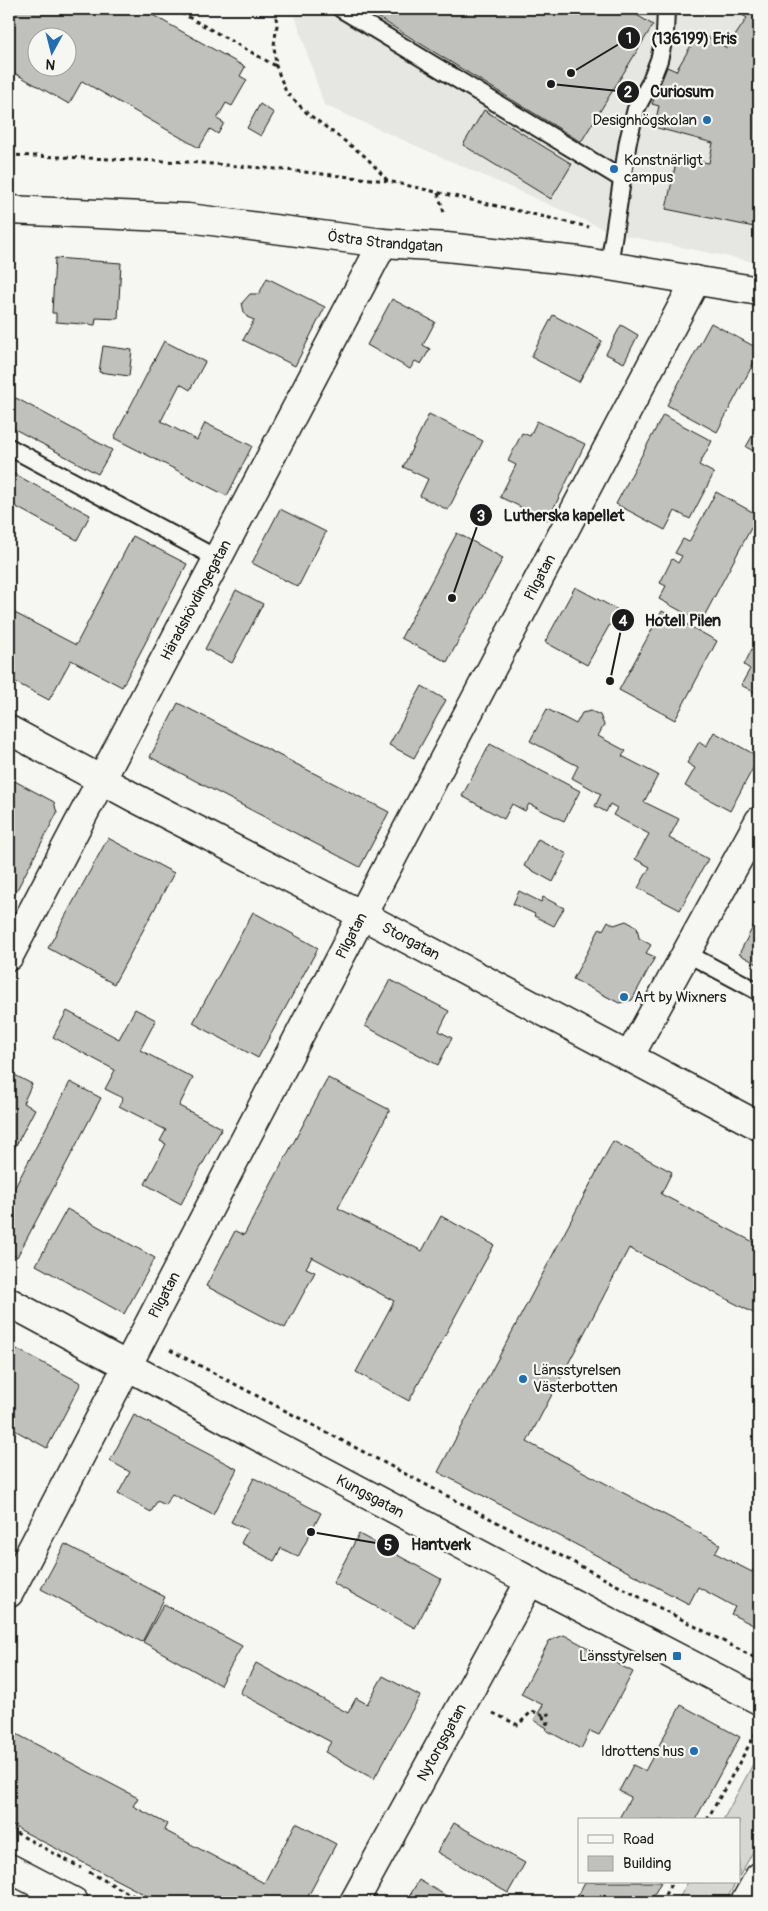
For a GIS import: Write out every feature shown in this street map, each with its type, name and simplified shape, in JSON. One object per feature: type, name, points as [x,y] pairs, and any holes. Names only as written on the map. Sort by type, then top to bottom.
[{"type":"street","name":"Östra Strandgatan","points":[[9,210],[188,218],[383,243],[579,261],[759,291]]},
{"type":"street","name":"Häradshövdingegatan","points":[[9,956],[383,243]]},
{"type":"street","name":"Pilgatan","points":[[9,1593],[362,915],[696,280]]},
{"type":"street","name":"Storgatan","points":[[9,730],[759,1126]]},
{"type":"street","points":[[629,1056],[759,821]]},
{"type":"street","name":"Kungsgatan","points":[[9,1302],[127,1367],[530,1581],[759,1700]]},
{"type":"street","name":"Nytorgsgatan","points":[[354,1902],[530,1581]]},
{"type":"street","points":[[9,1868],[74,1902]]},
{"type":"street","points":[[745,1902],[759,1877]]},
{"type":"lane","points":[[341,9],[622,179]]},
{"type":"lane","points":[[609,266],[628,141],[636,109],[650,83],[659,60],[665,34],[666,9]]},
{"type":"lane","points":[[9,447],[218,559]]},
{"type":"lane","points":[[686,953],[759,992]]},
{"type":"path","points":[[174,9],[276,66]]},
{"type":"path","points":[[275,9],[277,24],[274,45],[276,66],[286,92],[308,113],[366,157],[388,181]]},
{"type":"path","points":[[9,154],[188,162],[276,169],[388,181],[438,192]]},
{"type":"path","points":[[143,1336],[759,1660]]},
{"type":"path","points":[[466,1698],[518,1725],[532,1711],[543,1715],[549,1714],[553,1717]]},
{"type":"path","points":[[543,1715],[544,1722],[549,1724]]},
{"type":"path","points":[[708,1818],[759,1726]]},
{"type":"path","points":[[9,1829],[145,1902]]},
{"type":"path","points":[[661,1902],[671,1884]]},
{"type":"shaded area","name":"Konstnärligt campus","points":[[293,9],[759,9],[759,263],[613,233],[324,105]]},
{"type":"shaded area","points":[[759,1753],[759,1841],[740,1875],[740,1818],[724,1818]]},
{"type":"shaded area","points":[[687,1884],[735,1884],[725,1902],[677,1902]]},
{"type":"building","points":[[9,9],[142,9],[245,67],[240,76],[247,80],[232,106],[226,103],[217,119],[224,123],[218,134],[210,129],[199,148],[82,81],[69,104],[9,70]]},
{"type":"building","points":[[364,9],[627,9],[653,25],[581,142]]},
{"type":"building","name":"Designhögskolan","points":[[733,9],[759,9],[759,228],[666,209],[677,158],[709,163],[713,143],[654,127],[659,106],[652,104],[667,67],[676,71],[699,32],[727,48],[747,18]]},
{"type":"building","points":[[260,104],[274,113],[261,136],[247,128]]},
{"type":"building","points":[[484,110],[572,164],[551,199],[463,145]]},
{"type":"building","points":[[55,258],[121,263],[118,319],[96,318],[95,325],[56,322],[56,313],[52,313]]},
{"type":"building","points":[[267,278],[325,307],[295,366],[243,340],[254,320],[247,317],[242,303],[250,294],[259,294]]},
{"type":"building","points":[[392,299],[435,322],[423,345],[430,349],[421,364],[415,361],[410,369],[367,345]]},
{"type":"building","points":[[553,315],[602,341],[579,382],[531,357]]},
{"type":"building","points":[[711,323],[759,349],[759,353],[717,432],[667,405]]},
{"type":"building","points":[[621,325],[638,335],[624,363],[606,354]]},
{"type":"building","points":[[164,341],[205,362],[190,390],[180,384],[161,421],[197,440],[205,423],[252,446],[227,496],[114,438]]},
{"type":"building","points":[[103,346],[132,350],[129,376],[99,372]]},
{"type":"building","points":[[16,398],[112,450],[98,474],[9,426],[9,411]]},
{"type":"building","points":[[429,414],[483,441],[448,510],[420,496],[428,479],[403,467]]},
{"type":"building","points":[[663,415],[712,441],[699,465],[714,473],[690,519],[675,511],[665,530],[616,504]]},
{"type":"building","points":[[537,421],[585,444],[548,520],[500,497],[516,465],[508,461],[522,433],[530,436]]},
{"type":"building","points":[[759,424],[759,454],[746,447]]},
{"type":"building","points":[[9,471],[90,515],[77,540],[9,503]]},
{"type":"building","points":[[716,492],[758,515],[701,622],[659,599],[666,586],[660,583],[672,559],[678,563],[682,556],[675,553],[683,539],[689,542]]},
{"type":"building","points":[[280,509],[326,532],[298,587],[252,563]]},
{"type":"building","points":[[457,533],[503,558],[447,662],[401,638]]},
{"type":"building","points":[[133,536],[187,564],[122,687],[71,660],[49,700],[9,679],[9,610],[76,645]]},
{"type":"building","points":[[575,587],[618,610],[587,665],[545,642]]},
{"type":"building","points":[[236,590],[263,604],[232,663],[205,649]]},
{"type":"building","points":[[662,611],[717,641],[675,720],[619,690]]},
{"type":"building","points":[[753,647],[759,651],[759,695],[741,685],[750,669],[744,665]]},
{"type":"building","points":[[422,686],[446,700],[414,758],[389,745]]},
{"type":"building","points":[[178,703],[389,812],[360,867],[150,757]]},
{"type":"building","points":[[547,709],[576,724],[582,713],[591,711],[600,715],[604,725],[598,736],[626,751],[622,756],[658,775],[644,802],[679,819],[669,838],[708,859],[680,910],[638,888],[650,867],[635,859],[649,834],[613,815],[617,808],[610,804],[606,812],[595,806],[601,794],[572,778],[578,766],[530,741]]},
{"type":"building","points":[[714,732],[759,757],[730,811],[685,786],[695,768],[687,763],[699,742],[706,747]]},
{"type":"building","points":[[490,744],[580,791],[564,821],[529,804],[525,811],[512,804],[504,819],[462,796]]},
{"type":"building","points":[[9,778],[54,802],[57,813],[9,905]]},
{"type":"building","points":[[108,838],[174,873],[114,984],[48,948]]},
{"type":"building","points":[[538,839],[567,854],[553,882],[524,866]]},
{"type":"building","points":[[519,891],[541,902],[543,897],[564,908],[554,926],[534,916],[535,914],[513,904]]},
{"type":"building","points":[[253,912],[318,948],[258,1058],[193,1023]]},
{"type":"building","points":[[759,915],[759,965],[739,954]]},
{"type":"building","points":[[608,921],[614,925],[626,921],[637,927],[639,938],[651,945],[646,953],[655,957],[632,1000],[619,1003],[573,979],[600,928],[603,930]]},
{"type":"building","points":[[390,980],[449,1011],[439,1031],[452,1038],[438,1065],[365,1026]]},
{"type":"building","points":[[135,1009],[156,1020],[140,1050],[193,1078],[179,1106],[222,1128],[181,1204],[145,1184],[166,1144],[160,1141],[166,1130],[119,1106],[123,1098],[105,1089],[115,1070],[53,1037],[67,1011],[119,1039]]},
{"type":"building","points":[[9,1072],[32,1084],[23,1103],[35,1109],[13,1151],[9,1149]]},
{"type":"building","points":[[328,1078],[390,1110],[338,1208],[422,1251],[441,1216],[494,1245],[409,1401],[356,1372],[394,1301],[312,1257],[306,1268],[315,1272],[285,1328],[206,1286],[235,1231],[244,1235]]},
{"type":"building","points":[[70,1082],[101,1098],[17,1257],[9,1253],[9,1188],[13,1191]]},
{"type":"building","name":"Länsstyrelsen Västerbotten","points":[[613,1141],[672,1172],[661,1194],[759,1245],[759,1316],[629,1248],[527,1442],[720,1544],[715,1553],[752,1572],[759,1558],[759,1628],[731,1614],[735,1607],[698,1587],[689,1604],[438,1472]]},
{"type":"building","points":[[67,1209],[155,1258],[124,1314],[36,1265]]},
{"type":"building","points":[[9,1345],[81,1383],[47,1448],[9,1427]]},
{"type":"building","points":[[134,1415],[237,1469],[213,1515],[172,1494],[166,1505],[157,1501],[151,1512],[118,1494],[130,1472],[110,1461]]},
{"type":"building","points":[[254,1478],[321,1513],[298,1557],[281,1548],[274,1561],[241,1543],[248,1530],[231,1522]]},
{"type":"building","points":[[359,1534],[441,1579],[415,1628],[333,1583]]},
{"type":"building","points":[[65,1544],[165,1597],[142,1642],[41,1589]]},
{"type":"building","points":[[164,1604],[242,1646],[220,1685],[143,1642]]},
{"type":"building","points":[[564,1635],[633,1672],[599,1735],[590,1731],[581,1749],[546,1730],[547,1728],[534,1720],[543,1705],[521,1694],[549,1641]]},
{"type":"building","points":[[256,1663],[348,1713],[356,1698],[367,1704],[383,1676],[420,1696],[374,1779],[325,1752],[331,1742],[240,1693]]},
{"type":"building","name":"Idrottens hus","points":[[681,1705],[740,1737],[696,1818],[619,1818],[631,1797],[619,1791],[633,1765],[645,1771]]},
{"type":"building","points":[[9,1730],[138,1798],[133,1806],[167,1824],[164,1830],[264,1883],[296,1823],[336,1844],[305,1902],[159,1902],[9,1824]]},
{"type":"building","points":[[454,1823],[525,1863],[508,1893],[437,1852]]},
{"type":"building","points":[[419,1880],[457,1902],[406,1902]]},
{"type":"building","points":[[584,1884],[660,1884],[650,1902],[592,1902],[578,1895]]},
{"type":"place","name":"(136199) Eris","points":[[571,73]]},
{"type":"place","name":"Curiosum","points":[[551,84]]},
{"type":"place","name":"Designhögskolan","points":[[707,120]]},
{"type":"place","name":"Konstnärligt campus","points":[[614,169]]},
{"type":"place","name":"Lutherska kapellet","points":[[452,598]]},
{"type":"place","name":"Hotell Pilen","points":[[610,681]]},
{"type":"place","name":"Art by Wixners","points":[[624,997]]},
{"type":"place","name":"Länsstyrelsen Västerbotten","points":[[523,1379]]},
{"type":"place","name":"Hantverk","points":[[311,1532]]},
{"type":"place","name":"Länsstyrelsen","points":[[677,1656]]},
{"type":"place","name":"Idrottens hus","points":[[694,1751]]}]
